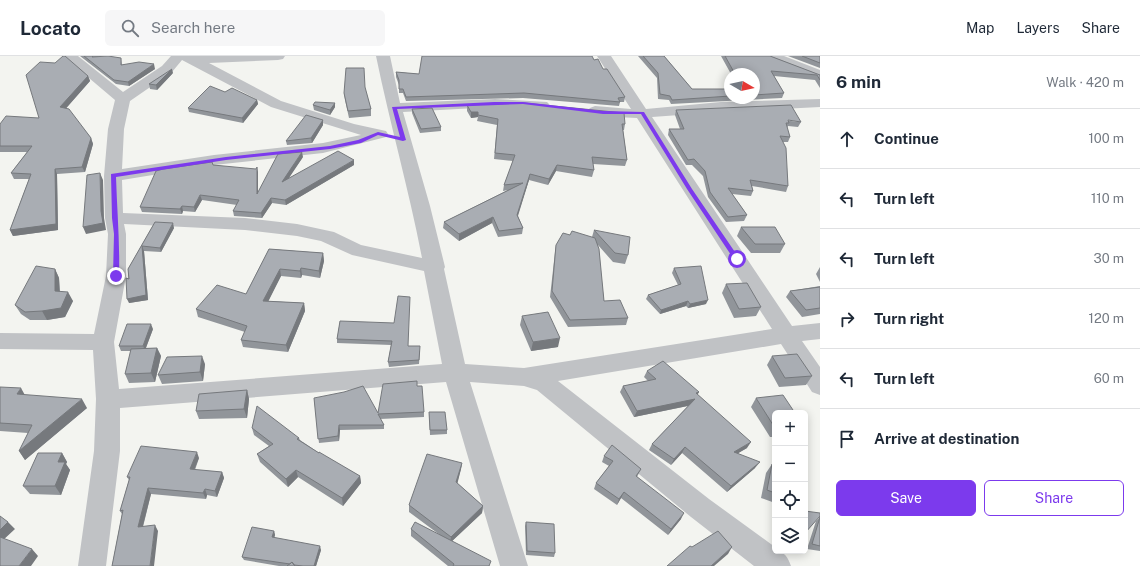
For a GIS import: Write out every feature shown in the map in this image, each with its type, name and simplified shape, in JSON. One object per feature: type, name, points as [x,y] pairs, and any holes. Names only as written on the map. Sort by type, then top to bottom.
[{"type":"street","points":[[70,56],[123,99]]},
{"type":"street","points":[[92,566],[107,451],[108,399],[103,342],[116,276],[117,240],[114,218],[113,176],[116,129],[123,99],[162,73],[178,56]]},
{"type":"street","points":[[188,58],[278,56]]},
{"type":"street","points":[[382,56],[435,267],[456,372],[514,566]]},
{"type":"street","points":[[604,56],[643,113],[690,189],[820,386]]},
{"type":"street","points":[[773,56],[793,66],[820,75]]},
{"type":"street","points":[[188,58],[276,104],[351,128],[403,140]]},
{"type":"street","points":[[394,108],[494,103],[523,103],[553,106]]},
{"type":"street","points":[[583,109],[610,113],[643,113],[730,106],[820,103]]},
{"type":"street","points":[[113,176],[226,158],[330,148],[360,142],[378,134]]},
{"type":"street","points":[[114,218],[208,221],[280,228],[324,235],[333,238],[349,248],[359,251],[435,267]]},
{"type":"street","points":[[108,399],[456,372],[524,377],[820,331]]},
{"type":"street","points":[[0,341],[103,342]]},
{"type":"street","points":[[524,377],[545,384],[558,393],[700,508],[777,566]]},
{"type":"building","points":[[65,56],[88,76],[60,107],[69,109],[91,138],[82,167],[55,169],[56,224],[10,230],[31,174],[11,173],[32,146],[0,146],[0,124],[6,116],[39,118],[26,75],[40,62],[55,63]]},
{"type":"building","points":[[84,56],[108,56],[121,58],[121,65],[139,62],[154,64],[128,82],[114,80]]},
{"type":"building","points":[[422,56],[592,56],[594,60],[598,59],[603,69],[607,69],[625,97],[618,98],[620,102],[524,93],[406,97],[403,89],[399,89],[399,80],[396,72],[419,74]]},
{"type":"building","points":[[643,56],[664,56],[692,89],[724,89],[724,96],[672,100],[670,96],[660,94],[658,73]]},
{"type":"building","points":[[725,56],[770,56],[820,75],[820,80],[817,75],[771,71],[784,93],[760,95],[760,68],[732,68]]},
{"type":"building","points":[[802,56],[820,56],[820,63]]},
{"type":"building","points":[[346,68],[364,68],[365,87],[371,109],[348,111],[344,93]]},
{"type":"building","points":[[172,69],[156,85],[149,84]]},
{"type":"building","points":[[210,86],[225,92],[232,88],[257,100],[242,118],[188,108]]},
{"type":"building","points":[[315,102],[335,103],[330,110],[313,105]]},
{"type":"building","points":[[524,103],[624,113],[625,124],[622,124],[627,160],[592,157],[594,170],[557,165],[549,179],[530,174],[517,215],[523,228],[499,231],[493,217],[459,234],[444,222],[523,183],[504,185],[515,155],[495,153],[498,119],[478,115],[478,112],[471,112],[467,105]]},
{"type":"building","points":[[791,105],[801,122],[788,120],[789,123],[786,123],[790,137],[780,136],[786,148],[788,186],[750,180],[753,191],[728,188],[747,215],[728,217],[710,192],[705,171],[694,159],[688,160],[669,129],[684,129],[676,110]]},
{"type":"building","points":[[432,108],[441,127],[421,129],[412,109]]},
{"type":"building","points":[[306,115],[323,120],[311,138],[286,141]]},
{"type":"building","points":[[338,151],[354,160],[285,200],[271,198],[261,213],[233,211],[239,200],[200,195],[194,207],[182,206],[180,209],[140,207],[156,171],[163,169],[212,162],[213,165],[256,169],[257,167],[257,194],[278,154],[302,152],[282,182]]},
{"type":"building","points":[[100,173],[101,211],[103,223],[83,227],[87,175]]},
{"type":"building","points":[[155,222],[173,223],[160,248],[142,246],[146,295],[127,299],[126,278],[129,279],[128,269]]},
{"type":"building","points":[[741,227],[775,227],[785,244],[755,244]]},
{"type":"building","points":[[594,230],[630,237],[628,255],[615,253]]},
{"type":"building","points":[[572,231],[595,238],[599,249],[604,301],[620,300],[628,318],[570,320],[552,291],[556,245],[563,233],[570,235]]},
{"type":"building","points":[[269,249],[323,253],[319,271],[301,268],[300,271],[280,269],[263,301],[304,303],[286,345],[241,340],[247,326],[196,309],[217,285],[246,294]]},
{"type":"building","points":[[36,266],[55,269],[55,291],[68,292],[61,308],[25,312],[15,305]]},
{"type":"building","points":[[701,266],[708,300],[690,304],[688,301],[661,310],[648,295],[681,284],[674,268]]},
{"type":"building","points":[[747,283],[761,307],[739,309],[726,284]]},
{"type":"building","points":[[820,287],[820,308],[806,310],[790,291]]},
{"type":"building","points":[[398,296],[410,297],[408,346],[420,346],[419,360],[388,362],[392,341],[337,339],[340,321],[394,323]]},
{"type":"building","points":[[548,312],[560,338],[533,342],[522,316]]},
{"type":"building","points":[[127,324],[151,324],[143,346],[119,346]]},
{"type":"building","points":[[157,348],[151,373],[125,374],[131,349]]},
{"type":"building","points":[[797,354],[812,376],[785,378],[772,356]]},
{"type":"building","points":[[202,356],[200,372],[158,375],[167,357]]},
{"type":"building","points":[[663,361],[699,392],[696,393],[751,442],[734,452],[760,462],[731,486],[685,447],[674,459],[652,444],[695,399],[637,411],[623,386],[656,379],[647,371]]},
{"type":"building","points":[[417,381],[417,386],[422,386],[424,412],[378,414],[384,425],[339,425],[338,436],[318,439],[314,398],[344,392],[363,386],[378,413],[383,384]]},
{"type":"building","points":[[0,387],[21,388],[17,394],[82,399],[19,451],[32,425],[0,423]]},
{"type":"building","points":[[247,390],[244,409],[196,411],[199,394]]},
{"type":"building","points":[[783,395],[793,410],[772,410],[772,423],[756,398]]},
{"type":"building","points":[[257,406],[299,438],[297,439],[360,476],[342,498],[296,470],[286,479],[257,454],[273,444],[252,428]]},
{"type":"building","points":[[429,412],[445,412],[447,430],[430,430]]},
{"type":"building","points":[[612,445],[641,469],[636,476],[684,513],[671,529],[624,492],[619,499],[596,483],[613,461],[604,456]]},
{"type":"building","points":[[141,446],[197,452],[190,469],[222,472],[215,491],[205,489],[203,493],[148,488],[138,527],[155,525],[150,566],[112,566],[123,510],[120,511],[130,477],[127,477]]},
{"type":"building","points":[[38,453],[62,453],[58,462],[65,462],[55,486],[23,486]]},
{"type":"building","points":[[427,454],[462,463],[456,482],[483,506],[451,537],[409,505]]},
{"type":"building","points":[[772,464],[772,492],[767,490]]},
{"type":"building","points":[[808,511],[820,513],[820,516],[808,530]]},
{"type":"building","points":[[0,516],[8,522],[0,530]]},
{"type":"building","points":[[820,517],[820,546],[812,544]]},
{"type":"building","points":[[415,522],[491,561],[489,566],[453,566],[454,564],[411,529]]},
{"type":"building","points":[[526,522],[554,524],[555,553],[527,551]]},
{"type":"building","points":[[252,527],[274,531],[272,537],[320,546],[314,566],[294,565],[292,562],[290,564],[242,557]]},
{"type":"building","points":[[718,531],[732,547],[711,566],[667,566],[690,546],[692,547]]},
{"type":"building","points":[[0,537],[32,549],[19,566],[0,566]]},
{"type":"building","points":[[292,562],[295,566],[287,566]]},
{"type":"route","points":[[116,276],[118,258],[117,234],[114,218],[113,176],[226,158],[330,148],[360,142],[378,134],[403,140],[394,108],[494,103],[523,103],[603,112],[643,113],[690,189],[737,259]]}]
